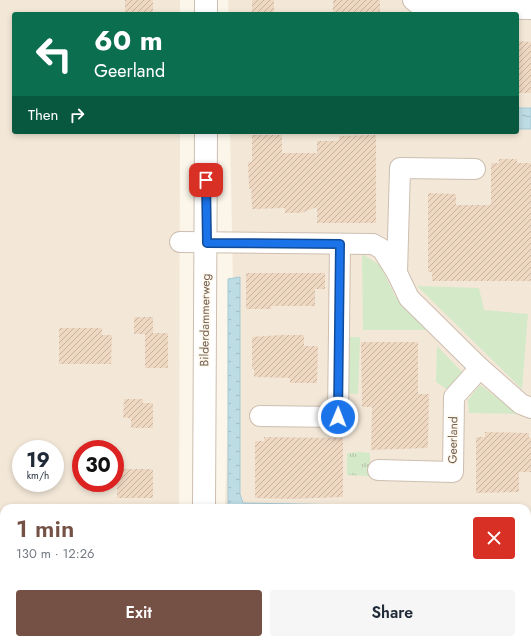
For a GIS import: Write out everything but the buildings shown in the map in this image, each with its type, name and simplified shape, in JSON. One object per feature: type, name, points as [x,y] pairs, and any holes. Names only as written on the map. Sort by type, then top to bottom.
[{"type":"street","points":[[206,0],[206,12]]},
{"type":"street","points":[[414,1],[423,8],[531,9]]},
{"type":"street","name":"Bilderdammerweg","points":[[204,504],[207,243],[206,134]]},
{"type":"street","points":[[397,273],[400,168],[475,169]]},
{"type":"street","points":[[180,242],[373,244],[382,249],[397,273],[409,298],[480,368],[521,404],[531,408]]},
{"type":"street","points":[[260,416],[338,417],[340,244]]},
{"type":"street","name":"Geerland","points":[[378,470],[453,472],[454,398],[480,368]]},
{"type":"shaded area","points":[[0,0],[180,0],[180,12],[12,12],[12,134],[180,134],[179,504],[0,504]]},
{"type":"shaded area","points":[[228,0],[531,0],[531,504],[225,504],[233,285],[230,134],[519,134],[519,12],[229,12]]},
{"type":"green space","points":[[362,254],[380,265],[395,296],[427,330],[363,330]]},
{"type":"green space","points":[[417,286],[479,288],[484,310],[528,314],[522,389]]},
{"type":"green space","points":[[344,337],[360,337],[358,394],[343,393]]},
{"type":"green space","points":[[437,346],[464,374],[448,390],[436,382]]},
{"type":"green space","points":[[480,385],[519,414],[469,413],[468,400]]},
{"type":"green space","points":[[347,453],[370,453],[370,476],[347,475]]},
{"type":"water","points":[[519,108],[531,108],[531,129],[519,129]]},
{"type":"water","points":[[240,277],[240,494],[243,503],[297,504],[228,504],[228,279]]},
{"type":"route","points":[[206,180],[207,243],[340,244],[338,417]]}]
